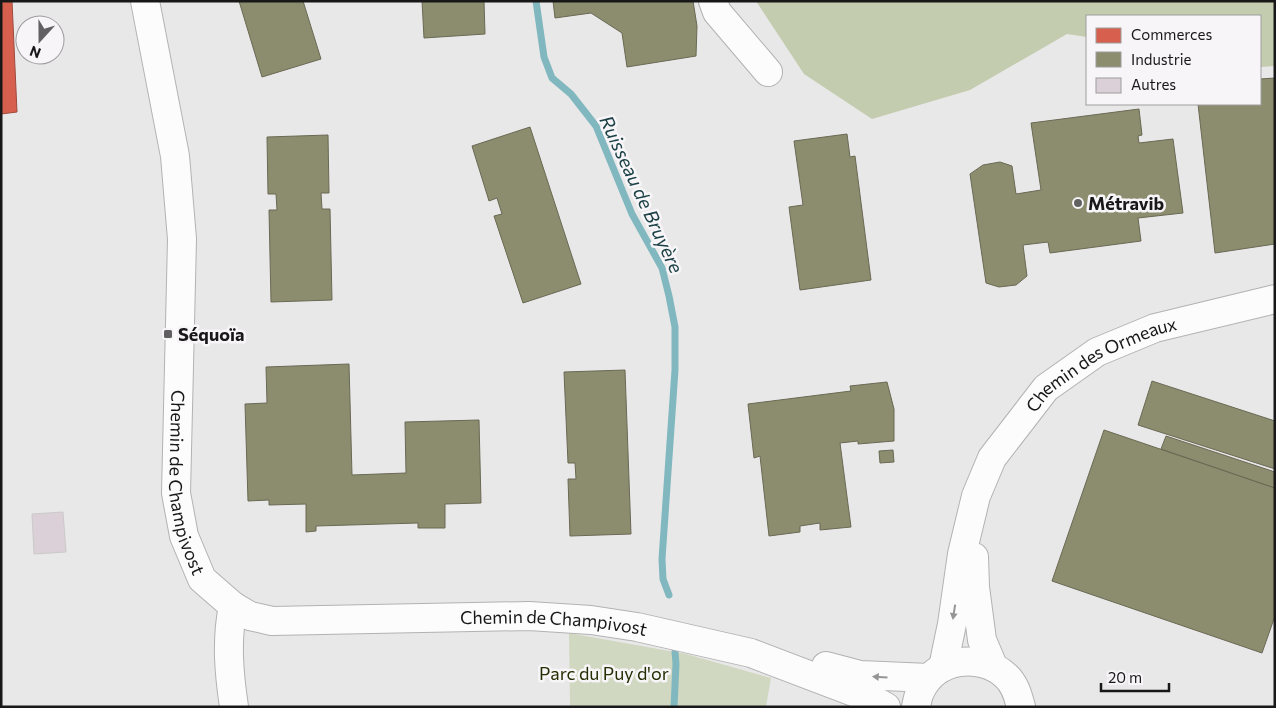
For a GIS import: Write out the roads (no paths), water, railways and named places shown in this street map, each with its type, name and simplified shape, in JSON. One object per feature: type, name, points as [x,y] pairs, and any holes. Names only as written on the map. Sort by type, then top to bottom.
[{"type":"street","name":"Chemin de Champivost","points":[[145,1],[175,156],[182,239],[176,493],[184,536],[202,578],[233,606],[250,616],[272,621],[529,616],[591,620],[637,627],[751,653],[872,699],[886,707]]},
{"type":"street","points":[[713,1],[717,12],[768,72]]},
{"type":"street","name":"Chemin des Ormeaux","points":[[916,707],[920,692],[936,673],[952,624],[962,554],[976,496],[992,458],[1046,388],[1097,352],[1156,328],[1275,300]]},
{"type":"street","name":"Chemin des Ormeaux","points":[[976,496],[975,587],[982,640],[993,666]]},
{"type":"street","points":[[233,606],[229,626],[228,662],[234,707]]},
{"type":"street","name":"Chemin de Champivost","points":[[751,653],[788,657],[860,675],[936,673],[959,661],[977,661],[993,666]]},
{"type":"street","points":[[993,666],[1007,676],[1016,690],[1022,707]]},
{"type":"waterway","name":"Ruisseau de Bruyère","points":[[536,1],[544,57],[552,78],[571,94],[596,126],[632,214],[662,268],[669,296],[675,327],[675,370],[662,559],[663,579],[669,595]]},
{"type":"waterway","name":"Ruisseau de Bruyère","points":[[674,707],[675,652]]},
{"type":"place","name":"Métravib","points":[[1078,203]]},
{"type":"place","name":"Séquoïa","points":[[168,334]]},
{"type":"park label","name":"Parc du Puy d'or","points":[[604,673]]}]
